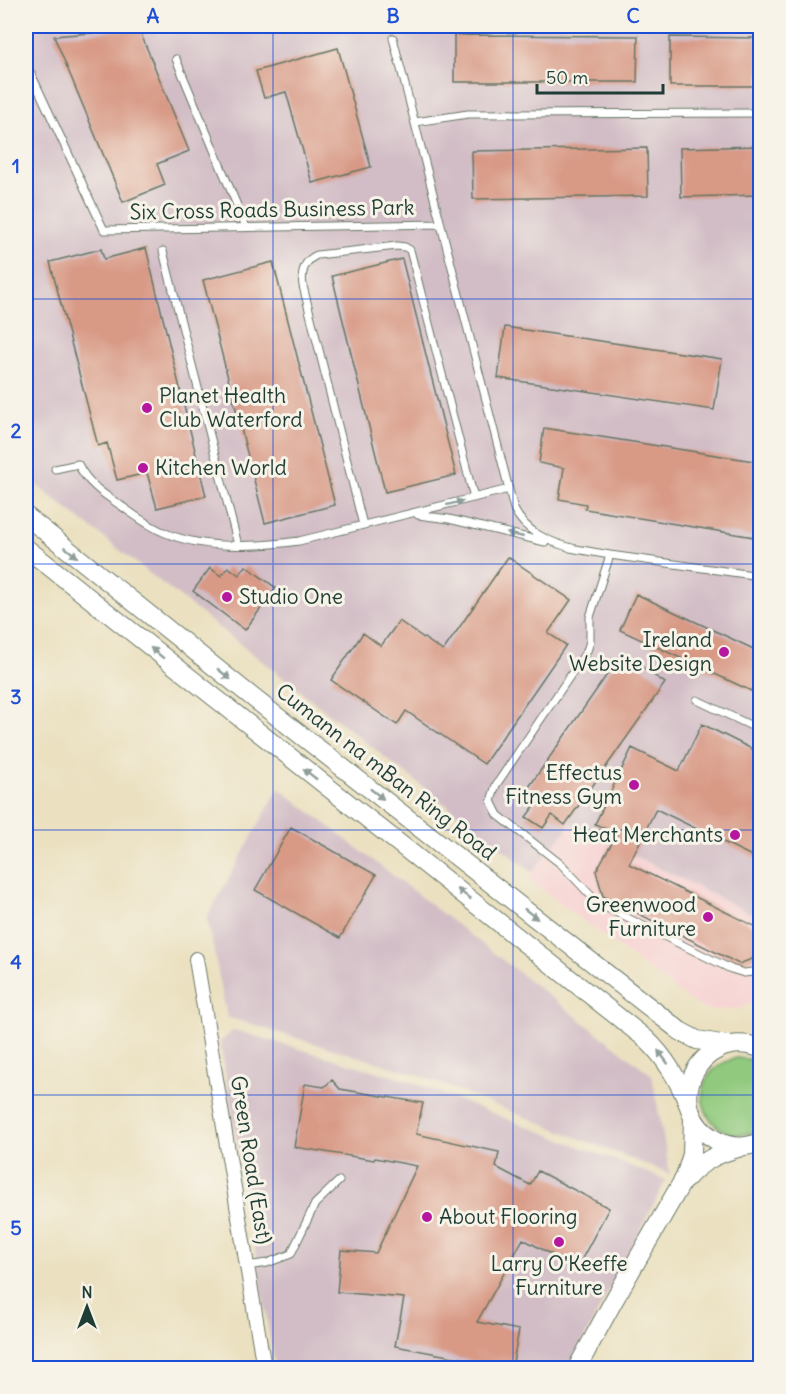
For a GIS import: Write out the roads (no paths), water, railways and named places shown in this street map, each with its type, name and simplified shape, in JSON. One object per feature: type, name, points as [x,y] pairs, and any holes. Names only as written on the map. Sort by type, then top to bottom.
[{"type":"main road","name":"Cumann na mBan Ring Road","points":[[26,516],[256,700],[680,1031],[697,1041],[748,1044]]},
{"type":"main road","points":[[26,548],[646,1038],[675,1075],[692,1113],[704,1132],[711,1138],[728,1145],[755,1144]]},
{"type":"main road","points":[[577,1368],[688,1168],[692,1154],[692,1113],[689,1090],[693,1073],[711,1053],[748,1044]]},
{"type":"main road","points":[[679,1187],[690,1174],[710,1158],[755,1144]]},
{"type":"street","name":"Green Road (East)","points":[[196,959],[264,1368]]},
{"type":"lane","name":"Six Cross Roads Business Park","points":[[393,38],[514,509],[523,523],[543,538],[572,548]]},
{"type":"lane","points":[[176,59],[246,227]]},
{"type":"lane","name":"Six Cross Roads Business Park","points":[[26,63],[104,230],[441,224]]},
{"type":"lane","points":[[415,122],[468,114],[760,113]]},
{"type":"lane","points":[[363,525],[303,286],[302,275],[305,264],[316,255],[397,246],[410,250],[474,498]]},
{"type":"lane","points":[[163,252],[238,545]]},
{"type":"lane","name":"Six Cross Roads Business Park","points":[[55,470],[78,464],[86,479],[102,494],[155,528],[187,540],[238,545],[288,542],[509,489]]},
{"type":"lane","name":"Six Cross Roads Business Park","points":[[401,516],[414,514],[443,518],[610,555],[760,576]]},
{"type":"lane","points":[[610,555],[592,611],[587,651],[496,785],[492,795],[492,806],[502,820],[562,865],[603,906],[731,969],[744,973],[760,971]]},
{"type":"lane","points":[[697,700],[760,730]]},
{"type":"lane","points":[[247,1266],[267,1263],[291,1254],[315,1204],[339,1181]]},
{"type":"place","name":"Planet Health Club Waterford","points":[[147,408]]},
{"type":"place","name":"Kitchen World","points":[[143,468]]},
{"type":"place","name":"Studio One","points":[[227,597]]},
{"type":"place","name":"Ireland Website Design","points":[[724,652]]},
{"type":"place","name":"Effectus Fitness Gym","points":[[634,785]]},
{"type":"place","name":"Heat Merchants","points":[[735,835]]},
{"type":"place","name":"Greenwood Furniture","points":[[708,917]]},
{"type":"place","name":"About Flooring","points":[[427,1217]]},
{"type":"place","name":"Larry O'Keeffe Furniture","points":[[559,1242]]}]
